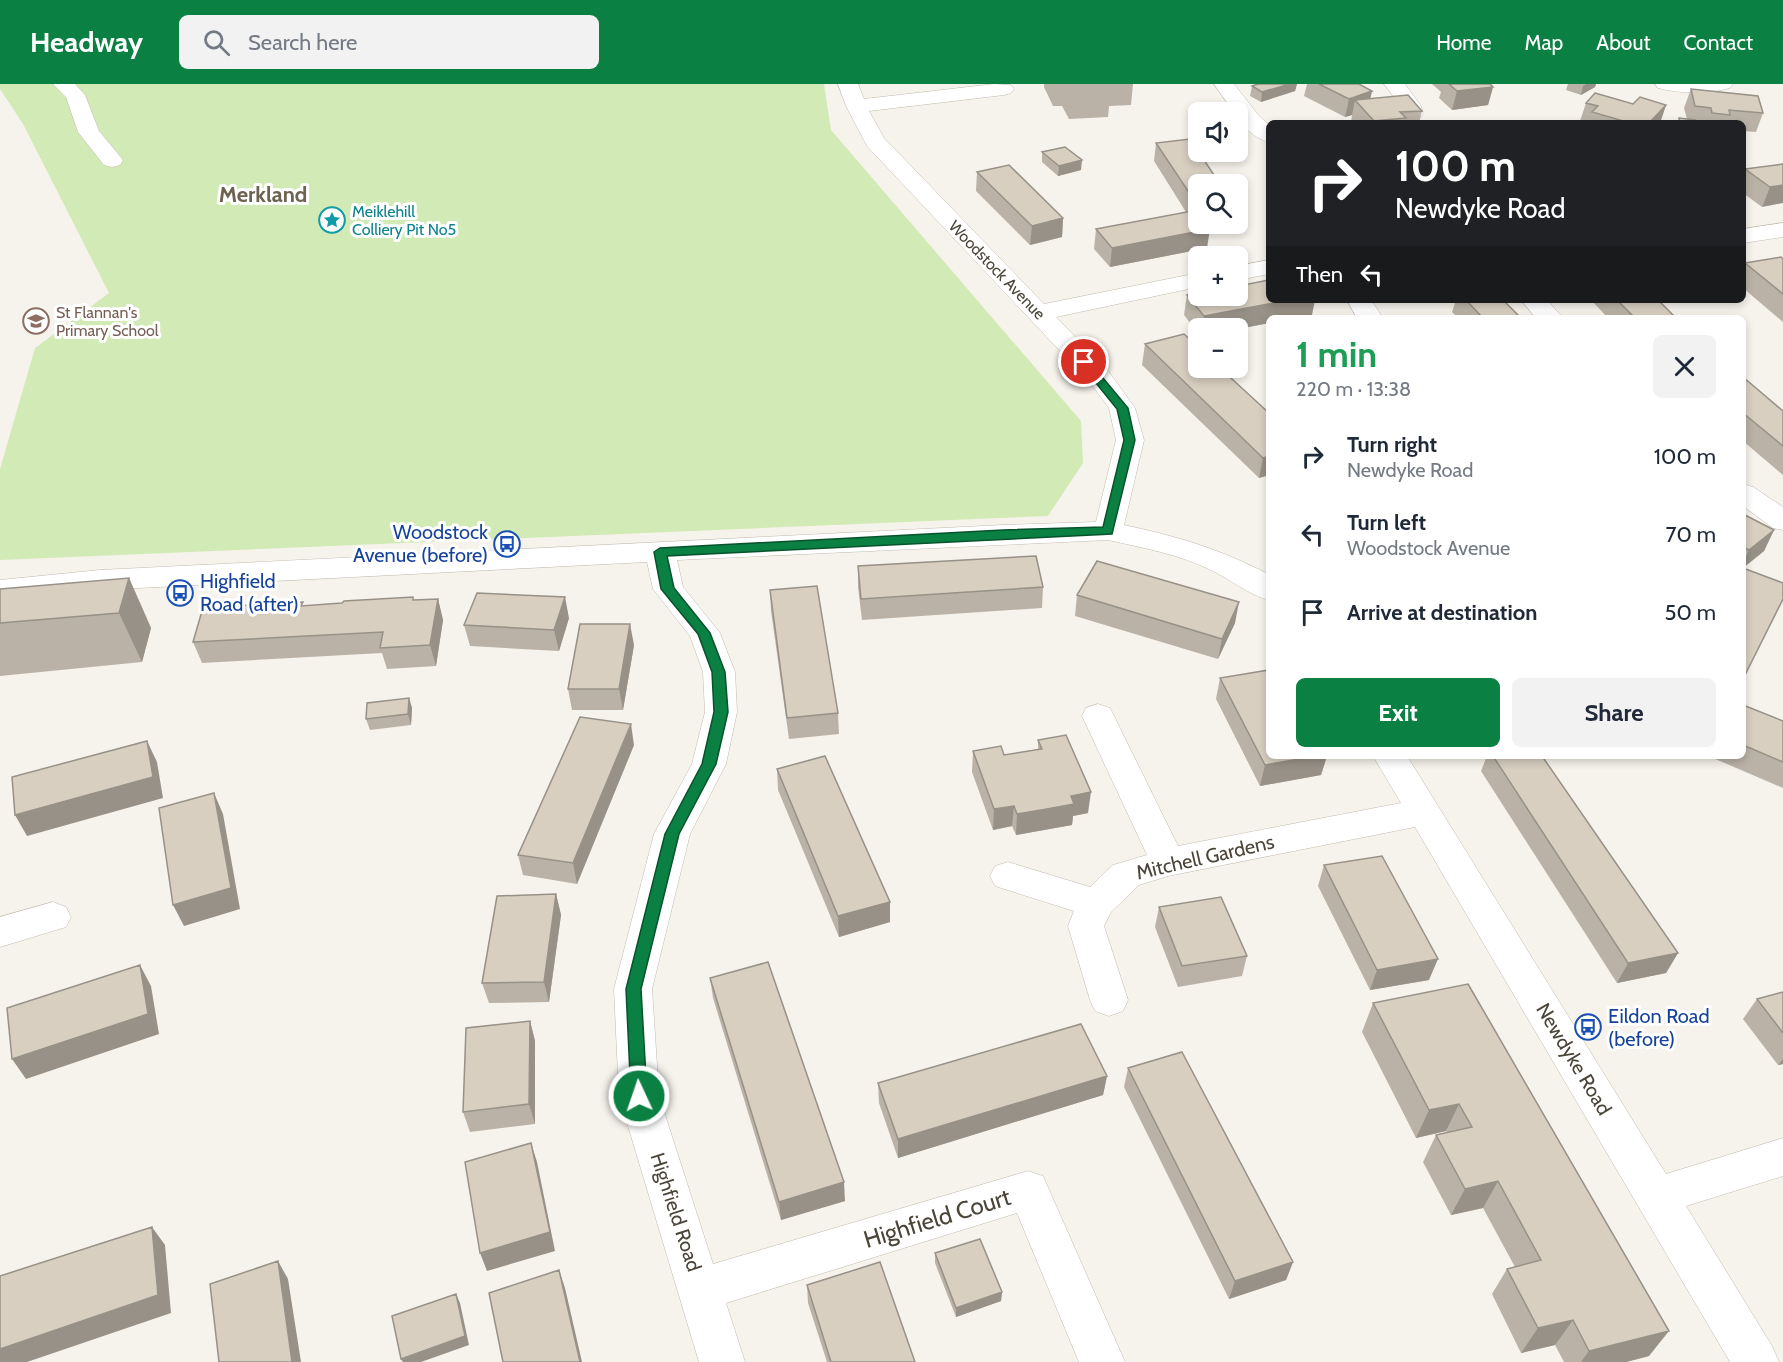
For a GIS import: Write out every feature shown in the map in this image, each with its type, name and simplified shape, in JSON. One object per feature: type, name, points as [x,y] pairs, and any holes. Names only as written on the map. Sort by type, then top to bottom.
[{"type":"street","points":[[63,84],[75,96],[89,132],[112,160]]},
{"type":"street","points":[[1224,84],[1251,121],[1266,134]]},
{"type":"street","points":[[1394,84],[1411,106],[1412,114],[1407,120]]},
{"type":"street","points":[[1665,84],[1698,86],[1723,84]]},
{"type":"street","points":[[852,95],[1003,86],[1013,110]]},
{"type":"street","name":"Woodstock Avenue","points":[[852,95],[875,141],[1100,378],[1122,408],[1130,440],[1108,531]]},
{"type":"street","points":[[1746,236],[1778,236]]},
{"type":"street","points":[[1248,271],[1266,268]]},
{"type":"street","points":[[1038,313],[1188,282]]},
{"type":"street","points":[[1536,303],[1547,315]]},
{"type":"street","points":[[1746,495],[1783,520]]},
{"type":"street","points":[[0,590],[110,579],[1003,534],[1108,531],[1180,546],[1265,579]]},
{"type":"street","name":"Highfield Road","points":[[660,552],[668,589],[704,633],[719,672],[721,712],[709,764],[672,834],[633,989],[639,1096],[722,1362]]},
{"type":"street","points":[[1098,716],[1168,862]]},
{"type":"street","name":"Newdyke Road","points":[[1392,759],[1756,1362]]},
{"type":"street","name":"Mitchell Gardens","points":[[1109,1000],[1086,926],[1096,903],[1126,875],[1168,862],[1425,812]]},
{"type":"street","points":[[1008,876],[1096,903]]},
{"type":"street","points":[[0,932],[53,917]]},
{"type":"street","points":[[1656,1196],[1783,1157]]},
{"type":"street","name":"Highfield Court","points":[[701,1289],[1028,1190],[1102,1362]]},
{"type":"green space","points":[[0,84],[824,84],[831,130],[1081,421],[1083,463],[1048,516],[0,560],[0,469],[35,348],[109,293],[23,124],[0,89]]},
{"type":"building","points":[[1290,84],[1262,92],[1252,86]]},
{"type":"building","points":[[1319,84],[1359,84],[1372,91],[1349,99]]},
{"type":"building","points":[[1449,84],[1490,84],[1493,87],[1457,91]]},
{"type":"building","points":[[1691,89],[1758,96],[1763,113],[1729,110],[1730,115],[1712,113],[1711,108],[1695,106]]},
{"type":"building","points":[[1595,93],[1633,104],[1640,97],[1666,105],[1652,120],[1620,120],[1592,112],[1598,106],[1586,103]]},
{"type":"building","points":[[1408,95],[1422,111],[1400,112],[1406,118],[1373,120],[1355,100]]},
{"type":"building","points":[[1188,139],[1188,162],[1205,162],[1213,174],[1188,174],[1188,191],[1156,143]]},
{"type":"building","points":[[1065,147],[1082,160],[1059,166],[1042,152]]},
{"type":"building","points":[[1783,164],[1783,185],[1770,187],[1746,169]]},
{"type":"building","points":[[1009,165],[1063,218],[1032,226],[977,172]]},
{"type":"building","points":[[1188,212],[1188,233],[1112,248],[1096,229]]},
{"type":"building","points":[[1781,257],[1783,259],[1783,294],[1746,264]]},
{"type":"building","points":[[1266,281],[1266,303],[1274,303],[1204,316],[1196,306],[1248,306],[1248,284]]},
{"type":"building","points":[[1469,303],[1506,303],[1518,315],[1480,315]]},
{"type":"building","points":[[1620,303],[1661,303],[1673,315],[1632,315]]},
{"type":"building","points":[[1184,334],[1188,338],[1188,378],[1231,378],[1266,410],[1266,457],[1263,458],[1145,344]]},
{"type":"building","points":[[1746,380],[1783,411],[1783,446],[1746,415]]},
{"type":"building","points":[[1746,516],[1774,530],[1749,550],[1746,548]]},
{"type":"building","points":[[1036,556],[1043,587],[861,599],[858,566]]},
{"type":"building","points":[[1097,561],[1239,602],[1222,639],[1077,595]]},
{"type":"building","points":[[1746,569],[1783,583],[1783,599],[1746,673]]},
{"type":"building","points":[[129,578],[119,613],[0,623],[0,589]]},
{"type":"building","points":[[817,586],[838,713],[787,718],[770,590]]},
{"type":"building","points":[[477,593],[565,597],[554,630],[464,625]]},
{"type":"building","points":[[413,597],[413,600],[438,599],[430,645],[380,648],[383,632],[193,642],[202,611],[230,609],[231,606],[303,602],[301,606]]},
{"type":"building","points":[[580,624],[630,624],[619,689],[568,689]]},
{"type":"building","points":[[1266,670],[1266,759],[1299,759],[1265,765],[1220,678]]},
{"type":"building","points":[[409,698],[408,714],[366,719],[367,703]]},
{"type":"building","points":[[1746,706],[1783,721],[1783,762],[1746,746]]},
{"type":"building","points":[[580,717],[631,724],[573,863],[518,855]]},
{"type":"building","points":[[1066,735],[1091,792],[1071,796],[1074,804],[1047,809],[1017,814],[1014,806],[994,809],[973,751],[1001,746],[1004,755],[1042,749],[1038,740]]},
{"type":"building","points":[[147,741],[153,777],[15,815],[12,777]]},
{"type":"building","points":[[825,756],[890,902],[838,916],[777,769]]},
{"type":"building","points":[[1495,759],[1544,759],[1678,953],[1628,963]]},
{"type":"building","points":[[214,793],[231,888],[173,905],[159,808]]},
{"type":"building","points":[[1382,856],[1438,959],[1377,970],[1324,865]]},
{"type":"building","points":[[556,894],[544,982],[482,983],[497,896]]},
{"type":"building","points":[[1221,897],[1247,956],[1182,966],[1159,907]]},
{"type":"building","points":[[768,962],[844,1182],[779,1202],[710,978]]},
{"type":"building","points":[[140,965],[148,1014],[12,1059],[7,1008]]},
{"type":"building","points":[[1468,984],[1669,1331],[1589,1351],[1573,1320],[1538,1328],[1507,1269],[1541,1260],[1498,1181],[1465,1189],[1436,1135],[1472,1127],[1459,1104],[1429,1110],[1373,1003]]},
{"type":"building","points":[[1783,992],[1783,1033],[1757,999]]},
{"type":"building","points":[[530,1021],[529,1104],[463,1112],[466,1028]]},
{"type":"building","points":[[1081,1024],[1107,1076],[898,1139],[878,1083]]},
{"type":"building","points":[[1182,1052],[1293,1262],[1235,1281],[1128,1068]]},
{"type":"building","points":[[531,1143],[550,1232],[480,1253],[465,1162]]},
{"type":"building","points":[[152,1227],[158,1295],[0,1349],[0,1276]]},
{"type":"building","points":[[980,1239],[1002,1292],[956,1308],[935,1253]]},
{"type":"building","points":[[278,1261],[292,1362],[219,1362],[210,1284]]},
{"type":"building","points":[[880,1262],[915,1362],[831,1362],[807,1285]]},
{"type":"building","points":[[559,1270],[580,1362],[503,1362],[489,1293]]},
{"type":"building","points":[[456,1294],[465,1336],[401,1359],[392,1316]]},
{"type":"place","name":"Meiklehill Colliery Pit No5","points":[[332,220]]},
{"type":"place","name":"St Flannan's Primary School","points":[[36,321]]},
{"type":"place","name":"Woodstock Avenue (before)","points":[[507,544]]},
{"type":"place","name":"Highfield Road (after)","points":[[180,593]]},
{"type":"place","name":"Eildon Road (before)","points":[[1588,1027]]},
{"type":"district","name":"Merkland","points":[[263,194]]},
{"type":"route","points":[[639,1096],[633,989],[672,834],[709,764],[721,712],[719,672],[704,633],[668,589],[660,552],[1003,534],[1108,531],[1130,440],[1122,408],[1100,378],[1084,362]]}]
